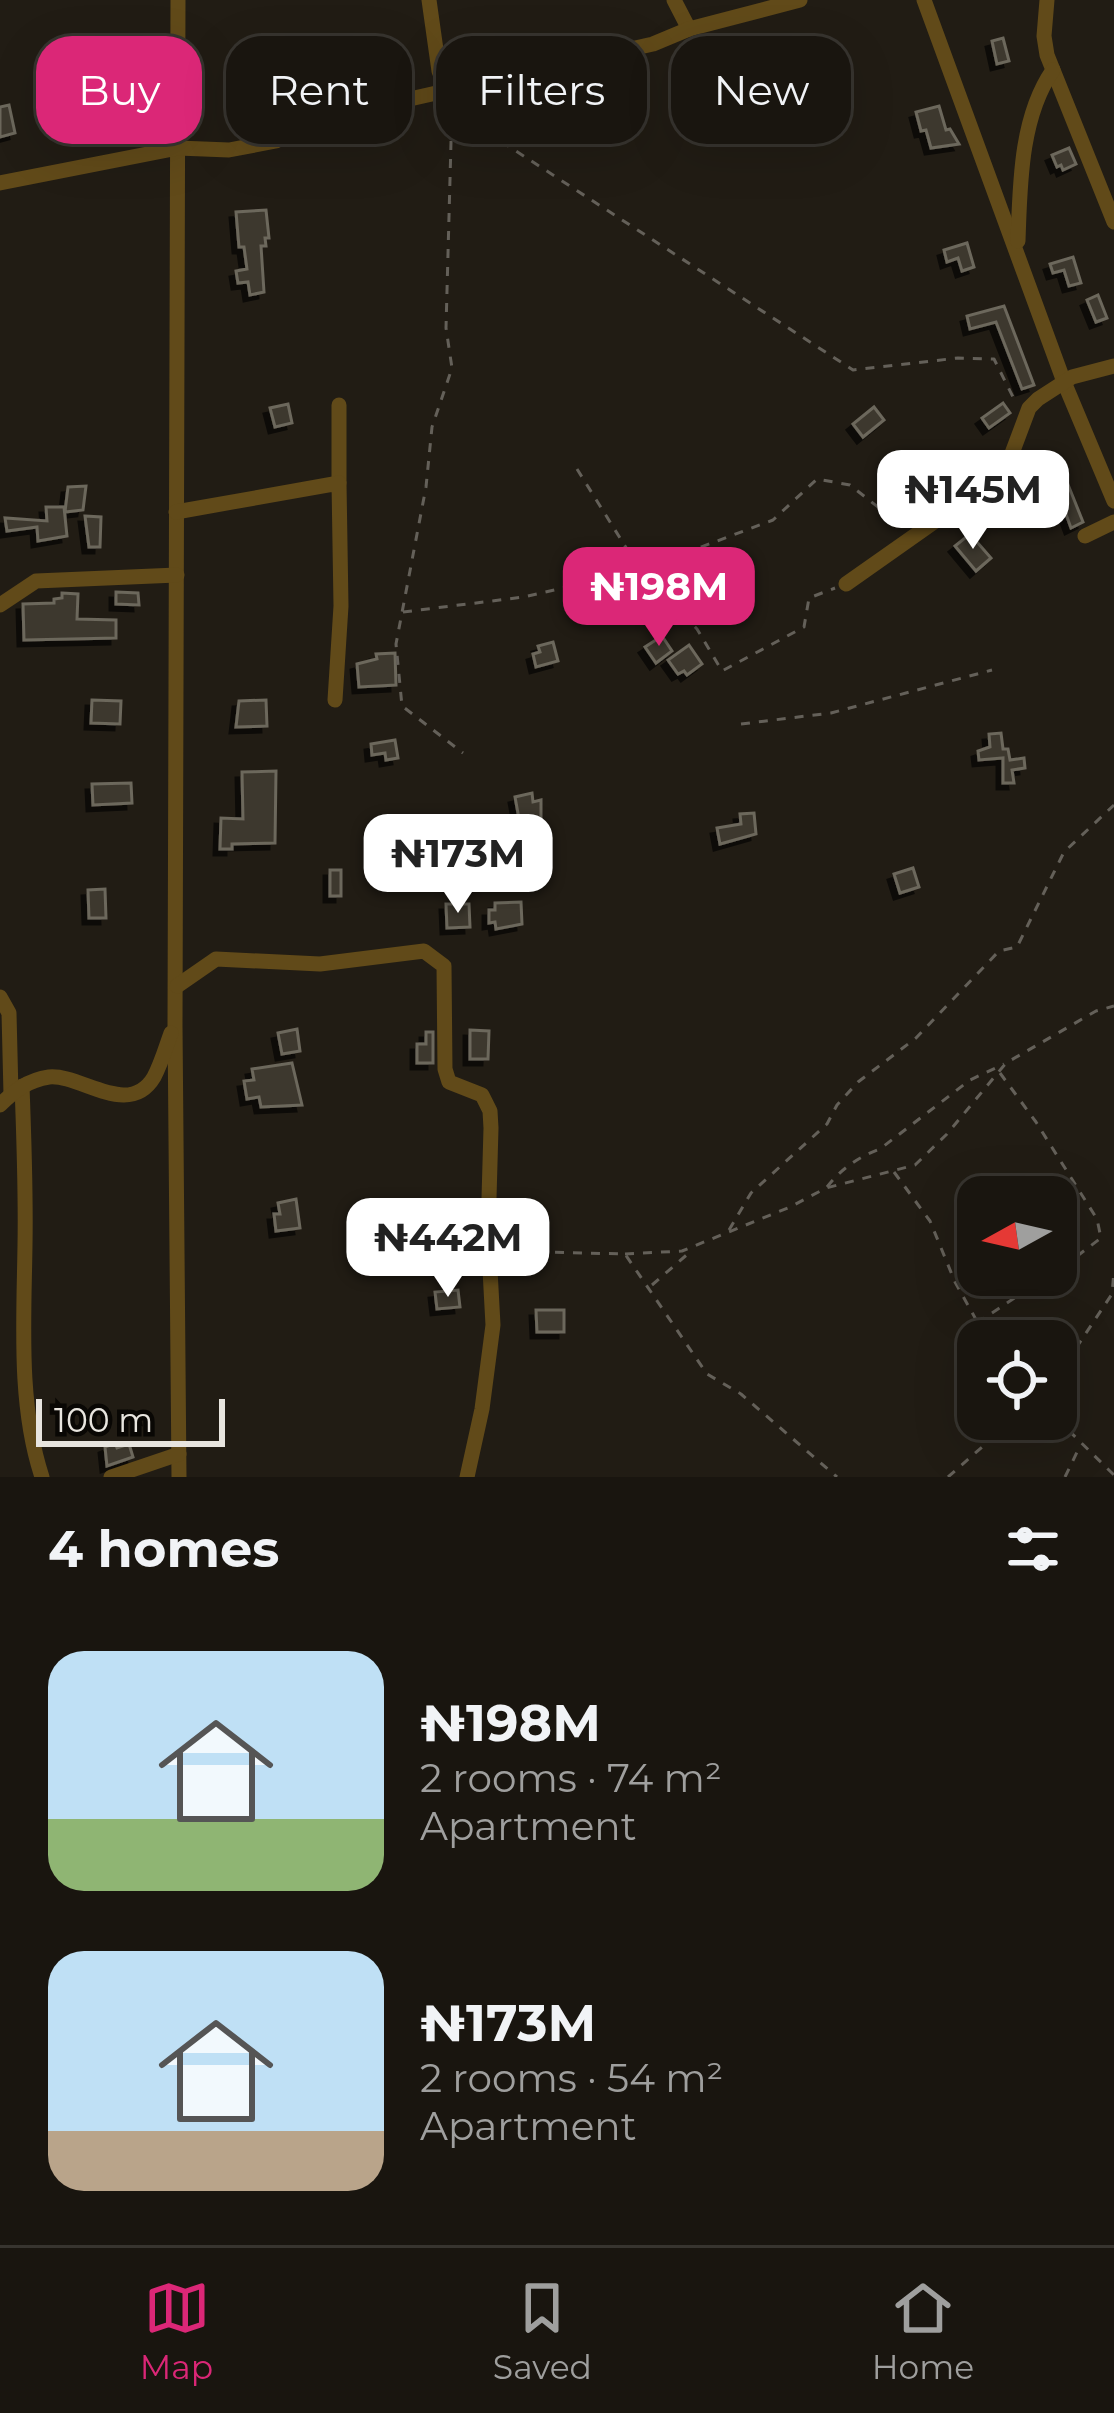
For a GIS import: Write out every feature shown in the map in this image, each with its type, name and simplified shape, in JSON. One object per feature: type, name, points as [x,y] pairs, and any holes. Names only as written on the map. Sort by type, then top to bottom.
[{"type":"street","points":[[178,0],[175,1025],[179,1477]]},
{"type":"street","points":[[429,0],[436,50]]},
{"type":"street","points":[[674,0],[688,29]]},
{"type":"street","points":[[647,45],[688,29],[800,0]]},
{"type":"street","points":[[924,0],[1064,382],[1114,501]]},
{"type":"street","points":[[1047,0],[1044,36],[1052,70],[1114,222]]},
{"type":"street","points":[[1017,248],[1030,122],[1039,90],[1052,70]]},
{"type":"street","points":[[0,183],[178,148],[229,150],[276,141],[308,122],[436,95]]},
{"type":"street","points":[[846,584],[1004,472],[1038,399],[1064,382],[1114,365]]},
{"type":"street","points":[[335,700],[341,606],[339,405]]},
{"type":"street","points":[[176,512],[338,483]]},
{"type":"street","points":[[1085,536],[1114,523]]},
{"type":"street","points":[[0,605],[36,581],[177,575]]},
{"type":"street","points":[[177,986],[216,959],[320,964],[424,951],[444,966],[449,1082],[482,1095],[490,1111],[491,1342],[467,1477]]},
{"type":"street","points":[[0,997],[9,1013],[11,1095],[26,1168],[23,1323],[28,1399],[42,1477]]},
{"type":"street","points":[[11,1095],[53,1076],[105,1094],[135,1092],[152,1082],[175,1025]]},
{"type":"street","points":[[111,1477],[179,1454]]},
{"type":"path","points":[[453,144],[446,328],[452,368],[432,427],[396,644],[402,706],[463,754]]},
{"type":"path","points":[[505,144],[853,370],[958,358],[994,359],[1024,421]]},
{"type":"path","points":[[578,469],[640,570],[697,629],[722,671],[804,627],[809,598],[846,584]]},
{"type":"path","points":[[402,613],[524,597],[640,570],[773,520],[817,479],[850,485],[898,524],[921,532]]},
{"type":"path","points":[[741,724],[831,713],[992,670]]},
{"type":"path","points":[[729,1230],[751,1192],[827,1124],[858,1082],[916,1038],[999,951],[1017,947],[1064,852],[1114,805]]},
{"type":"path","points":[[826,1188],[838,1173],[865,1154],[880,1150],[970,1080],[1096,1011],[1114,1006]]},
{"type":"path","points":[[491,1252],[626,1254],[696,1247],[826,1188],[915,1165],[1006,1063]]},
{"type":"path","points":[[999,1071],[1069,1176]]},
{"type":"path","points":[[894,1172],[931,1221],[975,1320]]},
{"type":"path","points":[[1077,1189],[1097,1219],[1101,1238],[1077,1256]]},
{"type":"path","points":[[650,1286],[696,1247]]},
{"type":"path","points":[[626,1254],[707,1374],[741,1394],[837,1477]]},
{"type":"path","points":[[1077,1346],[1112,1294],[1114,1271]]},
{"type":"path","points":[[982,1320],[1018,1296]]},
{"type":"path","points":[[948,1477],[991,1440]]},
{"type":"path","points":[[1076,1440],[1114,1475]]},
{"type":"path","points":[[1065,1477],[1080,1445]]},
{"type":"building","points":[[1003,38],[1009,61],[997,64],[992,41]]},
{"type":"building","points":[[9,105],[15,133],[0,137],[0,107]]},
{"type":"building","points":[[939,106],[946,130],[950,129],[959,144],[931,148],[926,130],[921,131],[916,112]]},
{"type":"building","points":[[1069,148],[1076,164],[1063,170],[1052,155]]},
{"type":"building","points":[[266,210],[269,238],[261,246],[264,292],[250,295],[248,282],[238,283],[236,271],[247,269],[244,247],[239,247],[236,212]]},
{"type":"building","points":[[967,243],[974,267],[962,271],[958,258],[947,262],[944,250]]},
{"type":"building","points":[[1073,257],[1081,283],[1069,286],[1064,270],[1053,273],[1050,264]]},
{"type":"building","points":[[1098,295],[1107,318],[1096,322],[1087,300]]},
{"type":"building","points":[[1004,306],[1034,385],[1022,389],[996,322],[970,329],[967,316]]},
{"type":"building","points":[[1003,403],[1010,413],[989,428],[982,418]]},
{"type":"building","points":[[288,404],[292,423],[275,427],[270,408]]},
{"type":"building","points":[[874,407],[884,420],[863,437],[853,424]]},
{"type":"building","points":[[1067,482],[1083,522],[1071,528],[1056,487]]},
{"type":"building","points":[[86,486],[83,510],[65,512],[68,487]]},
{"type":"building","points":[[46,507],[64,507],[67,536],[38,541],[37,527],[7,531],[5,518],[47,521]]},
{"type":"building","points":[[85,516],[101,517],[100,547],[89,547]]},
{"type":"building","points":[[970,534],[991,558],[976,571],[955,546]]},
{"type":"building","points":[[116,592],[138,593],[139,605],[116,604]]},
{"type":"building","points":[[62,593],[78,594],[77,619],[116,620],[116,638],[24,640],[23,604],[54,603]]},
{"type":"building","points":[[662,636],[672,651],[656,663],[645,647]]},
{"type":"building","points":[[553,642],[558,661],[536,667],[533,654],[540,652],[538,646]]},
{"type":"building","points":[[689,645],[702,664],[687,675],[684,671],[678,674],[668,660]]},
{"type":"building","points":[[395,653],[396,685],[359,687],[357,664],[377,659],[376,654]]},
{"type":"building","points":[[92,700],[121,701],[120,724],[91,723]]},
{"type":"building","points":[[266,700],[267,726],[236,727],[239,701]]},
{"type":"building","points":[[1001,733],[1010,760],[1024,758],[1025,768],[1012,770],[1014,783],[1003,783],[1003,758],[979,760],[978,751],[990,747],[989,734]]},
{"type":"building","points":[[395,740],[398,758],[372,755],[371,744]]},
{"type":"building","points":[[276,771],[275,843],[232,844],[232,849],[220,849],[221,818],[243,819],[242,772]]},
{"type":"building","points":[[131,783],[132,803],[93,805],[92,784]]},
{"type":"building","points":[[532,793],[533,802],[541,800],[541,820],[520,824],[515,797]]},
{"type":"building","points":[[754,813],[756,834],[720,844],[717,828],[741,824],[740,814]]},
{"type":"building","points":[[913,868],[919,887],[900,893],[894,874]]},
{"type":"building","points":[[330,870],[341,870],[341,896],[330,896]]},
{"type":"building","points":[[105,889],[106,918],[89,918],[88,890]]},
{"type":"building","points":[[521,902],[522,924],[496,929],[495,922],[489,923],[489,910],[495,910],[495,903]]},
{"type":"building","points":[[446,904],[469,904],[470,927],[447,928]]},
{"type":"building","points":[[297,1029],[300,1051],[282,1054],[278,1033]]},
{"type":"building","points":[[470,1030],[489,1031],[488,1059],[470,1059]]},
{"type":"building","points":[[426,1032],[433,1032],[433,1063],[417,1063],[417,1044],[426,1044]]},
{"type":"building","points":[[292,1063],[302,1105],[261,1107],[259,1097],[247,1099],[244,1081],[254,1080],[252,1069]]},
{"type":"building","points":[[296,1199],[300,1228],[276,1231],[278,1203]]},
{"type":"building","points":[[458,1290],[460,1307],[437,1309],[435,1292]]},
{"type":"building","points":[[536,1310],[564,1310],[564,1332],[537,1332]]},
{"type":"building","points":[[115,1443],[117,1448],[129,1444],[133,1457],[107,1466],[105,1447]]}]
